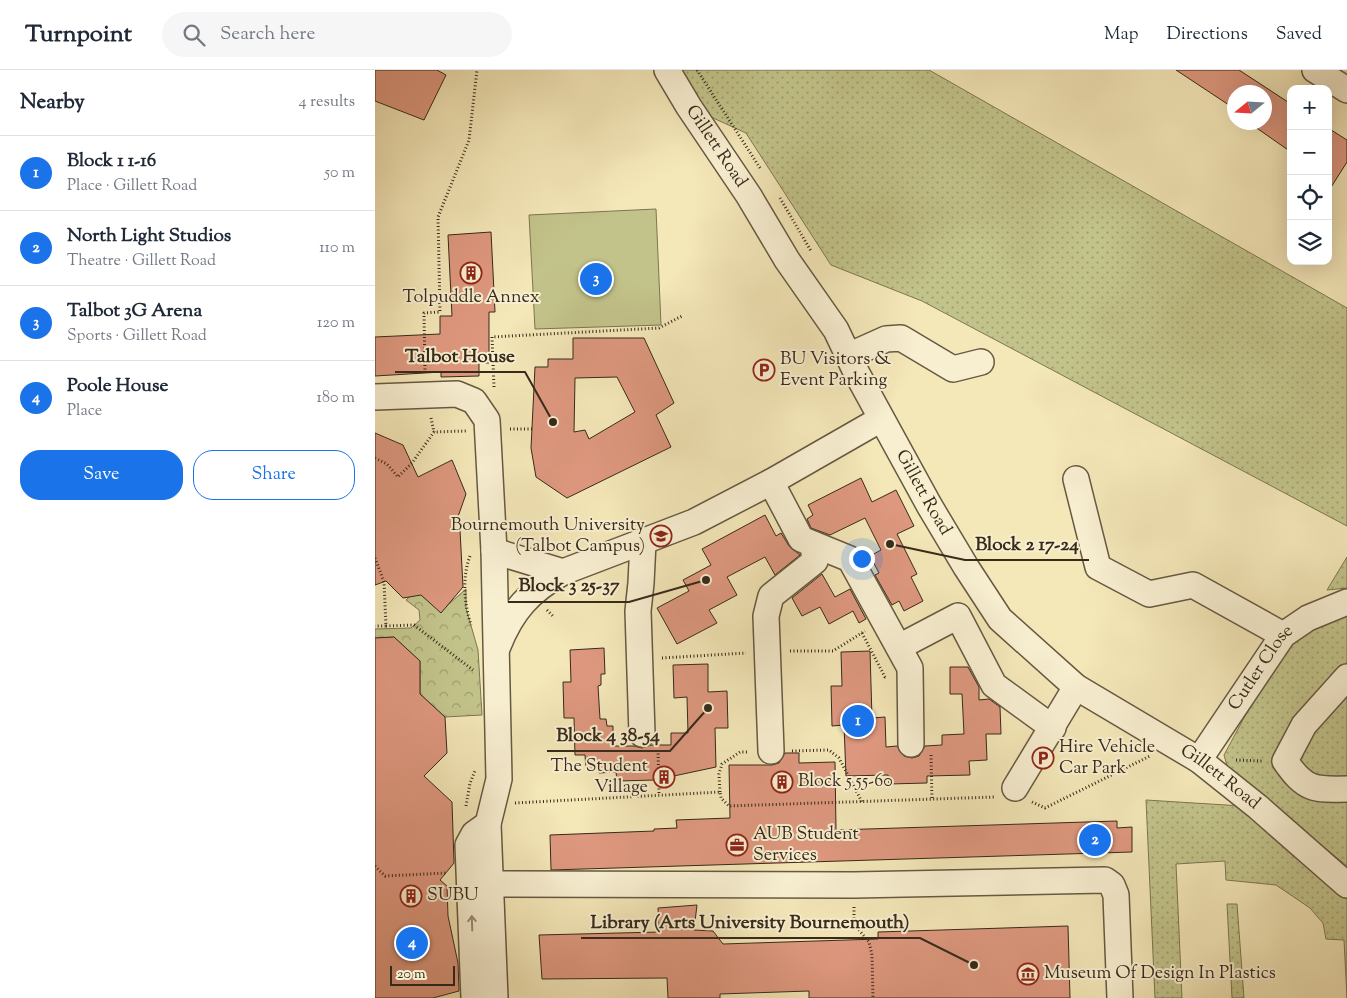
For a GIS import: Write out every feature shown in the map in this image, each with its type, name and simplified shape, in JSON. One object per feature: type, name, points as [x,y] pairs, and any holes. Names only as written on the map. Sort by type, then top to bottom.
[{"type":"street","name":"Gillett Road","points":[[667,70],[689,107],[749,196],[787,260],[836,330],[847,356],[881,419],[966,567],[1000,619],[1075,687],[1199,760],[1258,806],[1347,885]]},
{"type":"street","points":[[1315,70],[1347,90]]},
{"type":"street","points":[[847,356],[886,340],[901,338],[953,369],[981,362]]},
{"type":"street","points":[[375,397],[457,394],[468,398],[482,410],[488,425],[483,551],[496,651],[499,778],[491,814],[495,998]]},
{"type":"street","points":[[496,651],[506,625],[516,610],[536,590],[563,572],[694,522],[771,482],[881,419]]},
{"type":"street","points":[[1076,479],[1098,567],[1149,594],[1193,585],[1283,635]]},
{"type":"street","points":[[771,482],[801,539],[850,559],[899,647],[910,668],[911,744]]},
{"type":"street","points":[[642,734],[637,611],[641,583],[643,542]]},
{"type":"street","points":[[771,752],[766,616],[771,596],[815,561],[813,544]]},
{"type":"street","points":[[483,551],[563,572]]},
{"type":"street","name":"Cutler Close","points":[[1199,760],[1283,635],[1308,618],[1347,602]]},
{"type":"street","points":[[899,647],[958,616],[994,684],[1013,701],[1053,728]]},
{"type":"street","points":[[1347,677],[1304,725],[1285,761],[1295,776],[1318,790],[1347,789]]},
{"type":"street","points":[[1015,795],[1075,687]]},
{"type":"street","points":[[474,998],[469,845],[473,834],[491,814]]},
{"type":"street","points":[[492,884],[854,885],[1105,880],[1112,885],[1116,895],[1120,998]]},
{"type":"path","points":[[425,394],[424,313],[441,312],[438,217],[469,140],[477,70]]},
{"type":"path","points":[[495,393],[492,337],[659,328],[682,316]]},
{"type":"path","points":[[375,458],[387,464],[398,477],[412,463],[435,432],[474,431],[501,421],[506,429],[532,429]]},
{"type":"path","points":[[473,633],[466,608],[465,567],[483,551]]},
{"type":"path","points":[[375,558],[384,582],[386,626]]},
{"type":"path","points":[[639,659],[833,650],[884,620]]},
{"type":"path","points":[[375,626],[414,626],[480,675]]},
{"type":"path","points":[[642,734],[642,742],[658,741],[659,794]]},
{"type":"path","points":[[911,744],[931,743],[932,800]]},
{"type":"path","points":[[491,814],[659,794],[720,792],[721,798],[729,806],[932,800],[1015,795],[1045,808],[1173,745]]},
{"type":"path","points":[[1199,760],[1285,761]]},
{"type":"path","points":[[465,815],[470,783],[476,767]]},
{"type":"path","points":[[375,866],[385,876],[451,874]]},
{"type":"path","points":[[854,885],[854,924],[869,942],[872,954],[873,998]]},
{"type":"green space","points":[[667,70],[929,70],[1347,308],[1347,526],[922,301],[831,265],[746,133],[689,107]]},
{"type":"green space","points":[[656,209],[661,325],[535,329],[529,215]]},
{"type":"green space","points":[[1347,557],[1347,588],[1327,590]]},
{"type":"green space","points":[[466,589],[466,608],[478,650],[482,715],[445,717],[420,694],[420,661],[394,637],[375,638],[375,629],[411,628],[420,620],[419,610],[406,600],[416,591],[441,611]]},
{"type":"green space","points":[[1347,609],[1347,866],[1228,769],[1224,755],[1245,716],[1291,643],[1306,630]]},
{"type":"green space","points":[[1146,800],[1258,807],[1347,885],[1347,998],[1344,940],[1326,939],[1323,923],[1310,908],[1276,885],[1226,880],[1225,861],[1176,864],[1182,998],[1155,998]]},
{"type":"green space","points":[[1227,904],[1237,904],[1244,998],[1232,998]]},
{"type":"building","points":[[375,70],[437,70],[446,75],[424,120],[375,101]]},
{"type":"building","points":[[1176,70],[1239,70],[1262,85],[1227,85],[1227,104]]},
{"type":"building","points":[[1272,92],[1287,101],[1287,149],[1259,130],[1272,130]]},
{"type":"building","points":[[1332,131],[1347,140],[1347,162],[1332,186]]},
{"type":"building","points":[[491,232],[495,312],[489,312],[489,363],[479,363],[479,376],[441,377],[441,372],[375,376],[375,337],[440,334],[440,316],[452,316],[448,235]]},
{"type":"building","points":[[573,338],[644,338],[674,403],[656,415],[671,447],[567,498],[536,477],[531,448],[535,367],[548,367],[548,359],[573,359]],"holes":[[[617,377],[635,412],[589,439],[585,430],[574,432],[575,378]]]},
{"type":"building","points":[[375,433],[403,445],[418,477],[452,460],[466,494],[454,528],[460,530],[463,587],[441,613],[421,595],[403,598],[386,581],[375,585]]},
{"type":"building","points":[[861,478],[872,502],[896,490],[914,526],[897,534],[917,574],[911,577],[923,601],[904,611],[899,601],[892,605],[875,575],[879,573],[870,556],[881,550],[865,518],[830,535],[811,528],[807,519],[813,515],[808,505]]},
{"type":"building","points":[[765,515],[776,536],[781,533],[789,546],[800,555],[775,575],[765,557],[727,577],[737,595],[709,610],[717,623],[677,644],[657,608],[689,591],[683,580],[711,565],[702,549]]},
{"type":"building","points":[[822,574],[835,597],[850,589],[866,619],[859,623],[853,611],[829,624],[820,607],[802,616],[792,598]]},
{"type":"building","points":[[394,637],[420,661],[420,694],[445,717],[447,753],[424,776],[452,802],[454,863],[440,880],[447,886],[448,916],[458,963],[459,991],[433,998],[375,998],[375,638]]},
{"type":"building","points":[[604,648],[605,674],[601,674],[601,685],[598,686],[600,719],[606,719],[607,726],[613,726],[613,746],[642,748],[651,745],[671,745],[671,733],[688,733],[687,697],[674,698],[673,665],[708,664],[708,692],[727,691],[728,728],[715,728],[716,767],[655,780],[617,781],[616,772],[599,773],[599,768],[586,769],[585,755],[575,755],[574,718],[564,718],[563,682],[571,682],[570,650]]},
{"type":"building","points":[[870,651],[872,718],[885,717],[886,747],[897,746],[904,756],[912,758],[919,756],[925,746],[942,745],[942,735],[964,734],[962,694],[950,694],[950,667],[968,667],[979,687],[979,700],[989,699],[1000,707],[1001,734],[986,734],[987,760],[969,761],[970,775],[927,776],[927,783],[889,784],[888,775],[846,776],[844,725],[832,726],[831,686],[842,686],[841,652]]},
{"type":"building","points":[[785,753],[799,753],[799,763],[835,762],[836,830],[1117,821],[1117,828],[1132,827],[1132,852],[551,870],[550,835],[654,831],[654,829],[677,828],[676,820],[730,818],[729,765],[772,765],[779,763]]},
{"type":"building","points":[[697,905],[694,930],[713,931],[723,944],[878,939],[878,932],[1068,926],[1070,998],[809,998],[809,991],[720,994],[720,998],[668,998],[667,978],[542,979],[539,935],[659,932],[658,908]]},
{"type":"place","name":"Tolpuddle Annex","points":[[471,273]]},
{"type":"place","name":"Talbot 3G Arena","points":[[596,279]]},
{"type":"place","name":"BU Visitors & Event Parking","points":[[764,370]]},
{"type":"place","name":"Talbot House","points":[[553,422]]},
{"type":"place","name":"Bournemouth University (Talbot Campus)","points":[[661,536]]},
{"type":"place","name":"Block 2 17-24","points":[[890,544]]},
{"type":"place","name":"Block 3 25-37","points":[[706,580]]},
{"type":"place","name":"Block 4 38-54","points":[[708,708]]},
{"type":"place","name":"Block 1 1-16","points":[[858,721]]},
{"type":"place","name":"Hire Vehicle Car Park","points":[[1043,758]]},
{"type":"place","name":"The Student Village","points":[[664,777]]},
{"type":"place","name":"Block 5 55-60","points":[[782,782]]},
{"type":"place","name":"North Light Studios","points":[[1095,840]]},
{"type":"place","name":"AUB Student Services","points":[[737,845]]},
{"type":"place","name":"SUBU","points":[[411,896]]},
{"type":"place","name":"Poole House","points":[[412,943]]},
{"type":"place","name":"Library (Arts University Bournemouth)","points":[[974,965]]},
{"type":"place","name":"Museum Of Design In Plastics","points":[[1028,974]]}]
